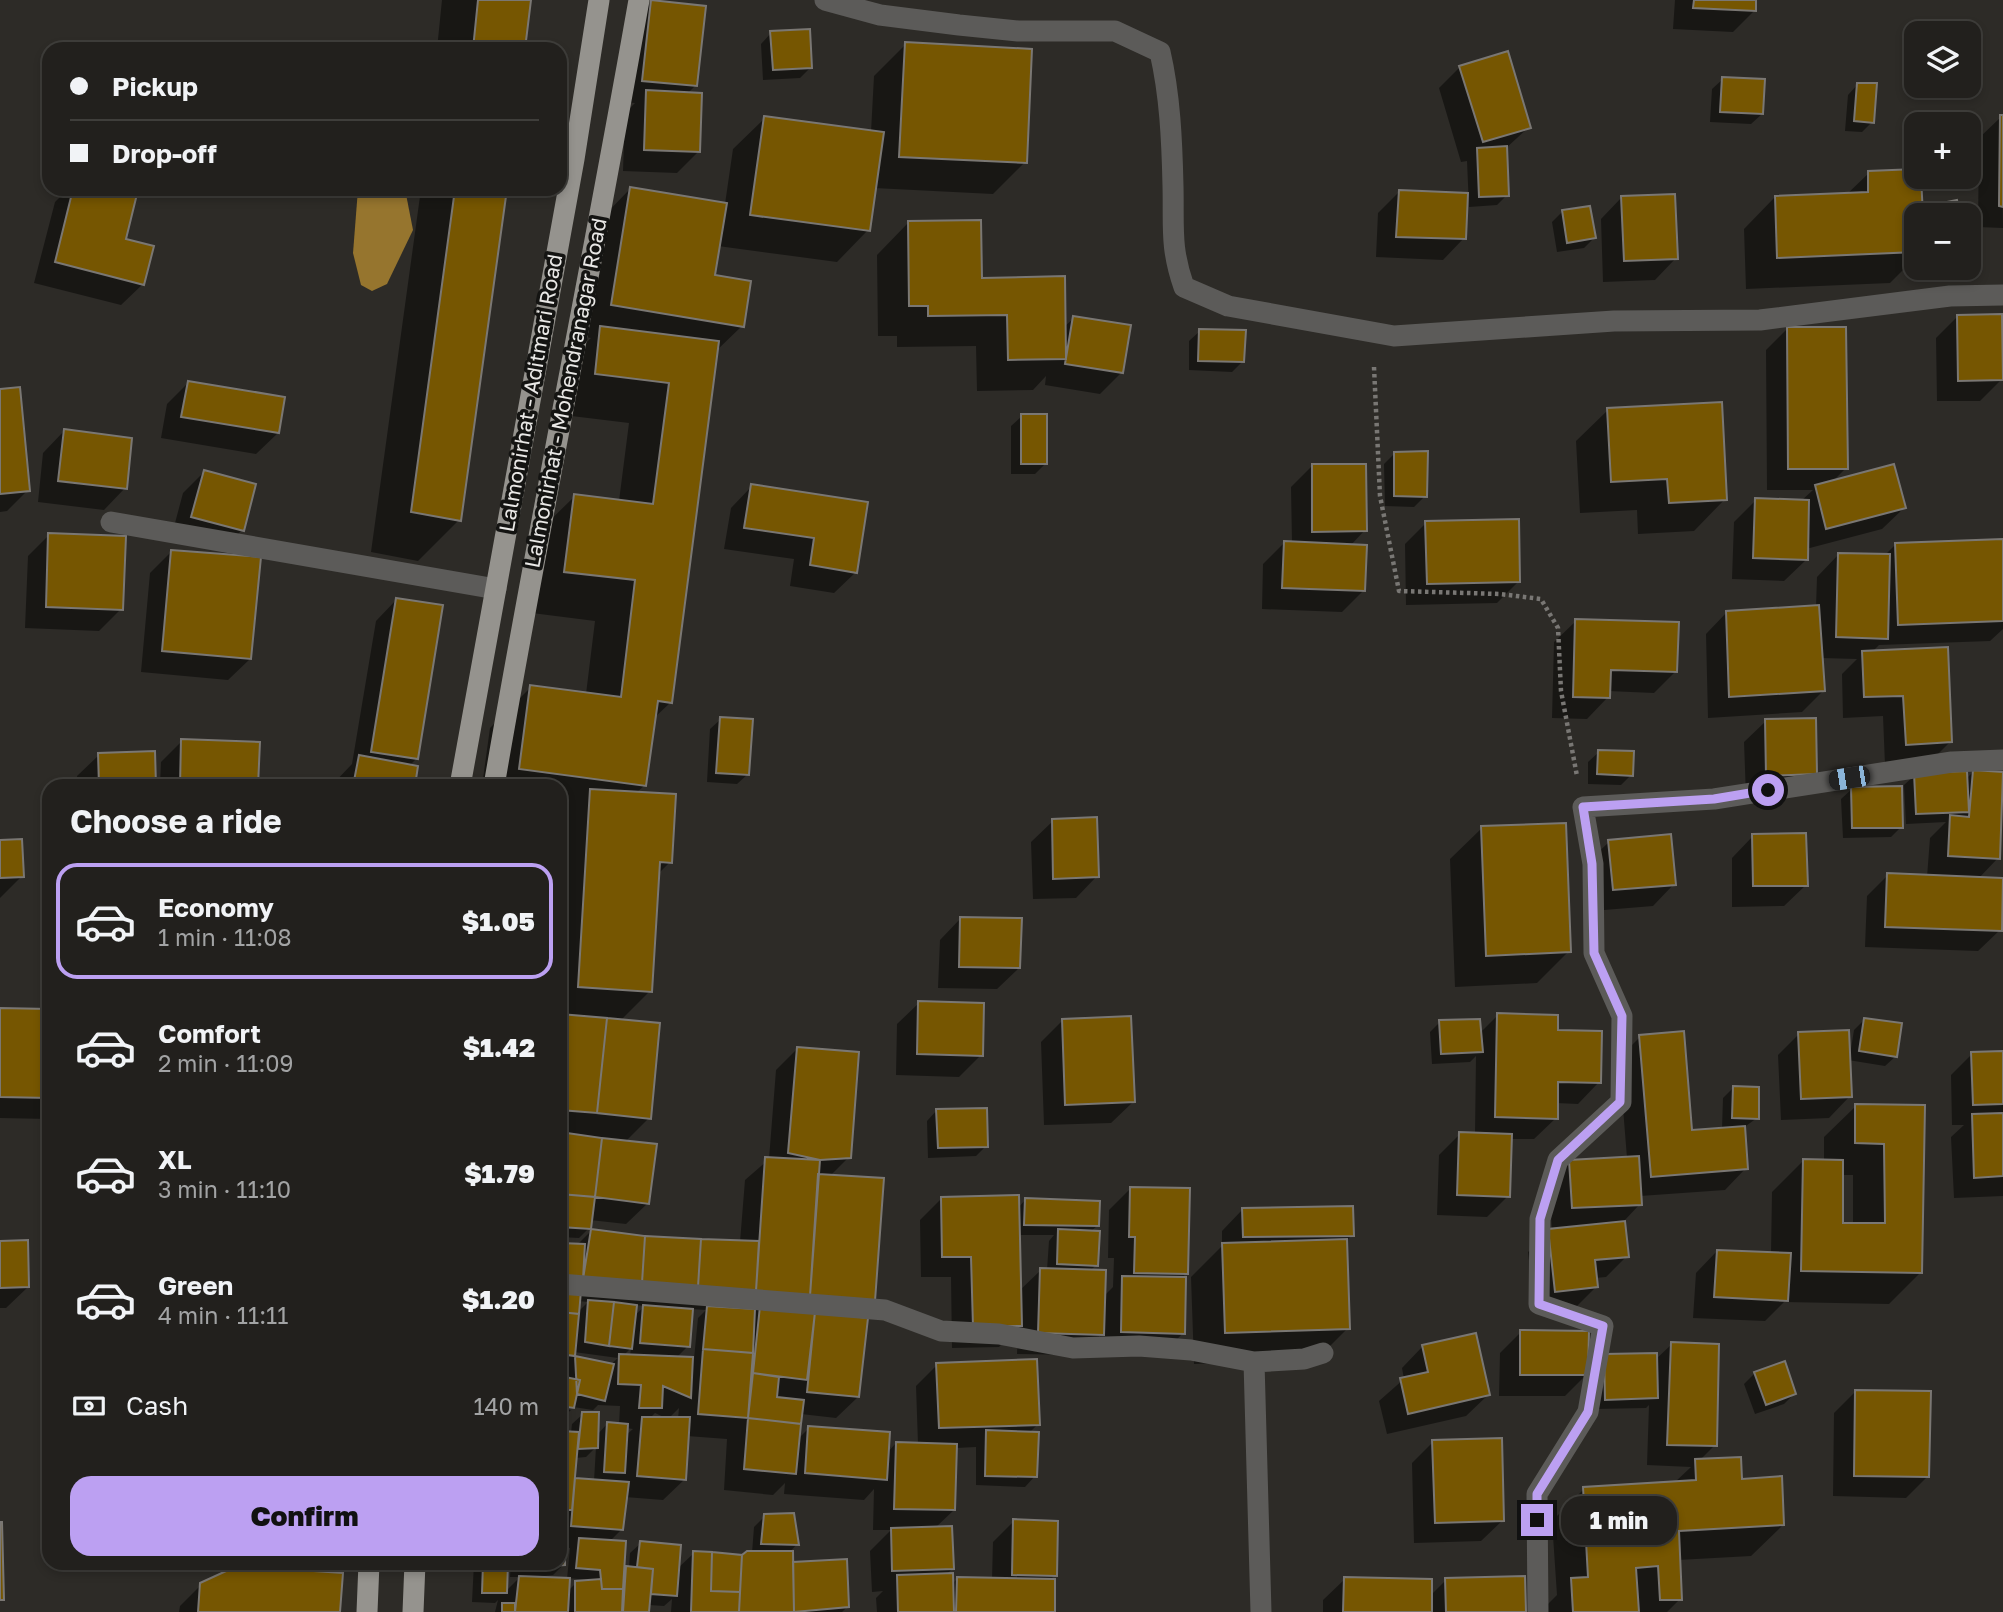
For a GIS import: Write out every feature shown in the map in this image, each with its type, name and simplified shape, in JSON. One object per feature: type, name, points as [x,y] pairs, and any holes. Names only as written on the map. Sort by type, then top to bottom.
[{"type":"highway","name":"Lalmonirhat - Aditmari Road","points":[[567,183],[599,0]]},
{"type":"highway","name":"Lalmonirhat - Mohendranagar Road","points":[[495,779],[530,573],[611,163],[639,0]]},
{"type":"highway","name":"Lalmonirhat - Aditmari Road","points":[[461,779],[565,196]]},
{"type":"highway","points":[[367,1612],[369,1570]]},
{"type":"highway","points":[[412,1612],[415,1570]]},
{"type":"street","points":[[825,0],[880,15],[959,25],[1018,31],[1115,31],[1160,52],[1167,86],[1173,185],[1172,254],[1184,287],[1228,306],[1394,336],[1614,321],[1760,320],[1950,296],[2003,295]]},
{"type":"street","points":[[111,522],[496,589]]},
{"type":"street","points":[[1538,1612],[1537,1494],[1588,1412],[1603,1326],[1539,1304],[1540,1219],[1558,1160],[1620,1102],[1622,1016],[1594,953],[1592,864],[1583,807],[1714,799],[1952,762],[2003,760]]},
{"type":"street","points":[[567,1285],[885,1310],[941,1331],[999,1334],[1073,1348],[1139,1346],[1191,1350],[1254,1362],[1304,1359],[1323,1353]]},
{"type":"street","points":[[1254,1362],[1261,1612]]},
{"type":"path","points":[[1372,332],[1380,496],[1399,591],[1500,594],[1541,599],[1558,628],[1561,691],[1583,807]]},
{"type":"shaded area","points":[[357,196],[406,196],[413,230],[387,284],[372,291],[361,285],[353,253]]},
{"type":"building","points":[[478,0],[531,0],[526,42],[474,42]]},
{"type":"building","points":[[651,0],[706,6],[697,86],[642,81]]},
{"type":"building","points":[[1694,0],[1756,0],[1756,11],[1693,8]]},
{"type":"building","points":[[810,29],[812,68],[773,70],[770,31]]},
{"type":"building","points":[[905,42],[1032,49],[1027,163],[899,157]]},
{"type":"building","points":[[1508,51],[1531,128],[1483,142],[1459,66]]},
{"type":"building","points":[[1722,77],[1765,79],[1763,114],[1720,112]]},
{"type":"building","points":[[1857,83],[1877,83],[1874,123],[1854,121]]},
{"type":"building","points":[[646,90],[702,93],[700,152],[644,150]]},
{"type":"building","points":[[2000,115],[2003,115],[2003,207],[1999,206]]},
{"type":"building","points":[[764,116],[884,132],[870,231],[750,215]]},
{"type":"building","points":[[1507,146],[1509,196],[1479,197],[1477,148]]},
{"type":"building","points":[[1904,170],[1904,189],[1922,189],[1922,203],[1904,203],[1904,253],[1777,258],[1775,196],[1868,192],[1868,171]]},
{"type":"building","points":[[630,187],[727,203],[715,275],[751,281],[744,327],[611,305]]},
{"type":"building","points":[[1399,190],[1468,193],[1466,239],[1396,237]]},
{"type":"building","points":[[1675,194],[1678,259],[1624,261],[1621,196]]},
{"type":"building","points":[[71,196],[137,196],[126,239],[154,246],[144,285],[55,262]]},
{"type":"building","points":[[454,196],[506,196],[461,521],[411,512]]},
{"type":"building","points":[[1590,206],[1596,238],[1567,243],[1562,210]]},
{"type":"building","points":[[981,220],[982,278],[1065,276],[1066,359],[1008,360],[1007,315],[928,316],[928,306],[909,306],[908,221]]},
{"type":"building","points":[[2002,314],[2003,380],[1958,381],[1957,315]]},
{"type":"building","points":[[1073,316],[1131,325],[1123,373],[1065,364]]},
{"type":"building","points":[[600,326],[719,341],[672,703],[658,701],[646,786],[519,769],[530,685],[621,697],[635,580],[564,572],[574,494],[653,504],[669,383],[595,374]]},
{"type":"building","points":[[1787,327],[1846,327],[1848,469],[1788,469]]},
{"type":"building","points":[[1199,329],[1246,330],[1244,362],[1198,361]]},
{"type":"building","points":[[188,381],[285,397],[279,433],[181,417]]},
{"type":"building","points":[[20,387],[30,491],[0,494],[0,389]]},
{"type":"building","points":[[1722,402],[1727,500],[1669,503],[1667,479],[1611,482],[1607,408]]},
{"type":"building","points":[[1021,414],[1047,414],[1047,464],[1021,464]]},
{"type":"building","points":[[64,429],[132,438],[127,489],[58,481]]},
{"type":"building","points":[[1428,451],[1427,497],[1394,496],[1394,452]]},
{"type":"building","points":[[1312,464],[1366,464],[1367,531],[1312,532]]},
{"type":"building","points":[[1894,464],[1906,508],[1826,529],[1815,485]]},
{"type":"building","points":[[204,470],[256,484],[244,531],[191,517]]},
{"type":"building","points":[[751,484],[868,502],[857,573],[810,565],[814,538],[744,528]]},
{"type":"building","points":[[1755,498],[1809,500],[1808,560],[1753,558]]},
{"type":"building","points":[[1519,519],[1520,582],[1427,584],[1425,521]]},
{"type":"building","points":[[48,533],[126,536],[123,610],[46,607]]},
{"type":"building","points":[[2003,539],[2003,621],[1898,625],[1895,543]]},
{"type":"building","points":[[1284,541],[1367,545],[1365,591],[1282,588]]},
{"type":"building","points":[[171,550],[261,557],[251,659],[162,651]]},
{"type":"building","points":[[1838,553],[1890,554],[1888,639],[1836,637]]},
{"type":"building","points":[[396,598],[443,605],[418,759],[371,752]]},
{"type":"building","points":[[1819,605],[1825,691],[1729,697],[1726,611]]},
{"type":"building","points":[[1575,619],[1679,622],[1677,672],[1611,670],[1610,698],[1573,697]]},
{"type":"building","points":[[1948,647],[1952,742],[1906,745],[1903,696],[1864,697],[1862,651]]},
{"type":"building","points":[[720,717],[753,719],[749,775],[716,773]]},
{"type":"building","points":[[1816,718],[1817,774],[1766,776],[1765,719]]},
{"type":"building","points":[[181,739],[260,742],[258,779],[180,779]]},
{"type":"building","points":[[1598,750],[1634,751],[1633,776],[1597,774]]},
{"type":"building","points":[[155,751],[156,779],[99,779],[98,753]]},
{"type":"building","points":[[359,755],[418,766],[416,779],[354,779]]},
{"type":"building","points":[[1973,770],[2003,772],[2000,859],[1948,856],[1950,815],[1969,817]]},
{"type":"building","points":[[1967,771],[1969,812],[1916,814],[1914,773]]},
{"type":"building","points":[[1902,786],[1903,828],[1852,828],[1851,787]]},
{"type":"building","points":[[590,789],[676,794],[672,863],[660,862],[652,992],[578,987]]},
{"type":"building","points":[[1097,817],[1099,877],[1053,879],[1052,819]]},
{"type":"building","points":[[1566,823],[1571,952],[1486,956],[1481,826]]},
{"type":"building","points":[[1806,833],[1808,886],[1753,886],[1752,834]]},
{"type":"building","points":[[1671,834],[1676,885],[1613,890],[1608,840]]},
{"type":"building","points":[[22,839],[24,877],[0,878],[0,840]]},
{"type":"building","points":[[1887,873],[2003,878],[2002,931],[1885,927]]},
{"type":"building","points":[[960,917],[1022,918],[1020,968],[959,967]]},
{"type":"building","points":[[918,1001],[984,1003],[983,1056],[917,1054]]},
{"type":"building","points":[[0,1008],[42,1009],[42,1098],[0,1097]]},
{"type":"building","points":[[1497,1013],[1558,1015],[1558,1030],[1602,1031],[1601,1083],[1558,1082],[1558,1119],[1495,1117]]},
{"type":"building","points":[[567,1015],[607,1018],[597,1113],[567,1111]]},
{"type":"building","points":[[1131,1016],[1135,1102],[1065,1105],[1062,1019]]},
{"type":"building","points":[[607,1018],[660,1023],[651,1119],[597,1113]]},
{"type":"building","points":[[1864,1018],[1902,1023],[1897,1057],[1859,1051]]},
{"type":"building","points":[[1480,1019],[1483,1052],[1441,1054],[1439,1020]]},
{"type":"building","points":[[1849,1030],[1852,1097],[1801,1099],[1798,1032]]},
{"type":"building","points":[[1684,1031],[1692,1130],[1745,1126],[1748,1169],[1651,1177],[1639,1035]]},
{"type":"building","points":[[797,1047],[859,1052],[851,1158],[820,1160],[788,1153]]},
{"type":"building","points":[[2003,1051],[2003,1104],[1973,1105],[1971,1052]]},
{"type":"building","points":[[1733,1086],[1759,1087],[1759,1119],[1732,1118]]},
{"type":"building","points":[[1855,1104],[1925,1105],[1922,1273],[1801,1271],[1803,1159],[1843,1160],[1843,1223],[1885,1223],[1884,1144],[1855,1143]]},
{"type":"building","points":[[987,1108],[988,1147],[938,1148],[936,1109]]},
{"type":"building","points":[[2003,1113],[2003,1176],[1974,1178],[1972,1114]]},
{"type":"building","points":[[1459,1132],[1512,1134],[1510,1197],[1457,1195]]},
{"type":"building","points":[[567,1133],[602,1138],[595,1197],[567,1195]]},
{"type":"building","points":[[602,1138],[657,1144],[649,1204],[595,1197]]},
{"type":"building","points":[[1639,1156],[1642,1205],[1572,1208],[1569,1160]]},
{"type":"building","points":[[765,1157],[820,1160],[810,1296],[756,1291]]},
{"type":"building","points":[[818,1174],[884,1178],[875,1301],[810,1296]]},
{"type":"building","points":[[1130,1187],[1190,1188],[1188,1274],[1134,1273],[1135,1237],[1129,1237]]},
{"type":"building","points":[[567,1195],[595,1197],[591,1229],[567,1227]]},
{"type":"building","points":[[1019,1195],[1022,1326],[973,1327],[971,1257],[942,1257],[941,1197]]},
{"type":"building","points":[[1025,1198],[1100,1201],[1099,1226],[1024,1225]]},
{"type":"building","points":[[1353,1206],[1354,1236],[1243,1237],[1242,1208]]},
{"type":"building","points":[[1625,1221],[1629,1257],[1595,1260],[1598,1287],[1555,1292],[1548,1229]]},
{"type":"building","points":[[591,1229],[645,1236],[642,1283],[583,1279]]},
{"type":"building","points":[[1058,1229],[1100,1231],[1098,1266],[1057,1264]]},
{"type":"building","points":[[645,1236],[701,1239],[698,1287],[642,1283]]},
{"type":"building","points":[[701,1239],[759,1241],[756,1291],[698,1287]]},
{"type":"building","points":[[1347,1239],[1350,1329],[1225,1333],[1222,1243]]},
{"type":"building","points":[[28,1240],[29,1287],[0,1288],[0,1241]]},
{"type":"building","points":[[567,1243],[585,1244],[583,1279],[567,1276]]},
{"type":"building","points":[[1717,1250],[1791,1253],[1788,1301],[1714,1297]]},
{"type":"building","points":[[1040,1268],[1106,1270],[1104,1335],[1038,1333]]},
{"type":"building","points":[[1122,1276],[1186,1277],[1185,1334],[1121,1332]]},
{"type":"building","points":[[567,1290],[581,1291],[579,1314],[567,1313]]},
{"type":"building","points":[[588,1300],[614,1302],[609,1346],[585,1342]]},
{"type":"building","points":[[614,1302],[637,1305],[632,1349],[609,1346]]},
{"type":"building","points":[[643,1305],[693,1309],[690,1347],[640,1343]]},
{"type":"building","points":[[707,1306],[755,1309],[753,1353],[703,1349]]},
{"type":"building","points":[[760,1306],[815,1312],[807,1380],[753,1373]]},
{"type":"building","points":[[815,1312],[868,1318],[859,1397],[807,1392]]},
{"type":"building","points":[[567,1313],[579,1314],[575,1356],[567,1355]]},
{"type":"building","points":[[1520,1330],[1589,1331],[1588,1375],[1520,1375]]},
{"type":"building","points":[[1476,1333],[1490,1395],[1408,1414],[1400,1378],[1428,1372],[1422,1345]]},
{"type":"building","points":[[1671,1342],[1719,1344],[1717,1446],[1667,1445]]},
{"type":"building","points":[[703,1349],[753,1353],[748,1418],[698,1414]]},
{"type":"building","points":[[1657,1353],[1658,1398],[1605,1400],[1604,1354]]},
{"type":"building","points":[[619,1354],[693,1357],[691,1398],[663,1386],[662,1408],[639,1408],[641,1385],[618,1384]]},
{"type":"building","points":[[575,1356],[614,1364],[605,1401],[577,1394]]},
{"type":"building","points":[[1037,1359],[1040,1425],[939,1428],[936,1363]]},
{"type":"building","points":[[1785,1361],[1796,1394],[1766,1405],[1754,1372]]},
{"type":"building","points":[[753,1373],[779,1377],[777,1397],[804,1400],[801,1424],[748,1418]]},
{"type":"building","points":[[567,1377],[580,1380],[574,1408],[567,1407]]},
{"type":"building","points":[[1855,1390],[1931,1391],[1929,1477],[1854,1476]]},
{"type":"building","points":[[582,1412],[599,1412],[598,1448],[578,1449]]},
{"type":"building","points":[[642,1417],[690,1417],[686,1480],[637,1476]]},
{"type":"building","points":[[748,1418],[801,1424],[796,1474],[744,1469]]},
{"type":"building","points":[[607,1422],[628,1424],[625,1473],[604,1472]]},
{"type":"building","points":[[808,1426],[890,1432],[887,1480],[805,1473]]},
{"type":"building","points":[[986,1430],[1039,1432],[1037,1477],[985,1476]]},
{"type":"building","points":[[567,1431],[579,1432],[572,1510],[567,1510]]},
{"type":"building","points":[[1502,1438],[1504,1521],[1435,1523],[1432,1440]]},
{"type":"building","points":[[896,1442],[957,1444],[955,1510],[894,1509]]},
{"type":"building","points":[[1741,1457],[1742,1479],[1782,1476],[1784,1525],[1679,1531],[1682,1600],[1660,1600],[1658,1566],[1636,1568],[1639,1612],[1573,1612],[1571,1578],[1588,1577],[1583,1487],[1696,1480],[1695,1459]]},
{"type":"building","points":[[575,1478],[629,1482],[623,1530],[571,1526]]},
{"type":"building","points":[[794,1513],[799,1545],[761,1544],[764,1514]]},
{"type":"building","points":[[1013,1519],[1058,1521],[1057,1576],[1012,1575]]},
{"type":"building","points":[[2,1522],[4,1600],[0,1600]]},
{"type":"building","points":[[952,1526],[954,1569],[892,1571],[891,1528]]},
{"type":"building","points":[[579,1538],[626,1541],[623,1589],[602,1589],[600,1570],[576,1568]]},
{"type":"building","points":[[640,1541],[681,1545],[677,1596],[651,1594],[653,1569],[637,1567]]},
{"type":"building","points":[[693,1551],[712,1552],[711,1591],[740,1592],[739,1612],[691,1612]]},
{"type":"building","points":[[747,1551],[793,1551],[794,1612],[739,1612],[742,1555]]},
{"type":"building","points":[[712,1552],[742,1555],[740,1592],[711,1591]]},
{"type":"building","points":[[847,1559],[849,1607],[794,1612],[793,1562]]},
{"type":"building","points":[[626,1566],[653,1569],[649,1612],[623,1612]]},
{"type":"building","points":[[228,1570],[343,1573],[340,1612],[198,1612],[200,1583]]},
{"type":"building","points":[[483,1570],[508,1570],[507,1593],[482,1593]]},
{"type":"building","points":[[953,1573],[954,1612],[898,1612],[897,1575]]},
{"type":"building","points":[[519,1576],[570,1578],[568,1612],[515,1612]]},
{"type":"building","points":[[1525,1576],[1526,1612],[1446,1612],[1445,1578]]},
{"type":"building","points":[[957,1577],[1055,1579],[1055,1612],[956,1612]]},
{"type":"building","points":[[1344,1577],[1432,1579],[1432,1612],[1343,1612]]},
{"type":"building","points":[[601,1579],[602,1589],[623,1589],[622,1612],[575,1612],[575,1581]]},
{"type":"building","points":[[502,1603],[515,1603],[515,1612],[502,1612]]},
{"type":"route","points":[[1537,1520],[1537,1494],[1588,1412],[1603,1326],[1539,1304],[1540,1219],[1558,1160],[1620,1102],[1622,1016],[1594,953],[1592,864],[1583,807],[1714,799],[1768,790]]}]
